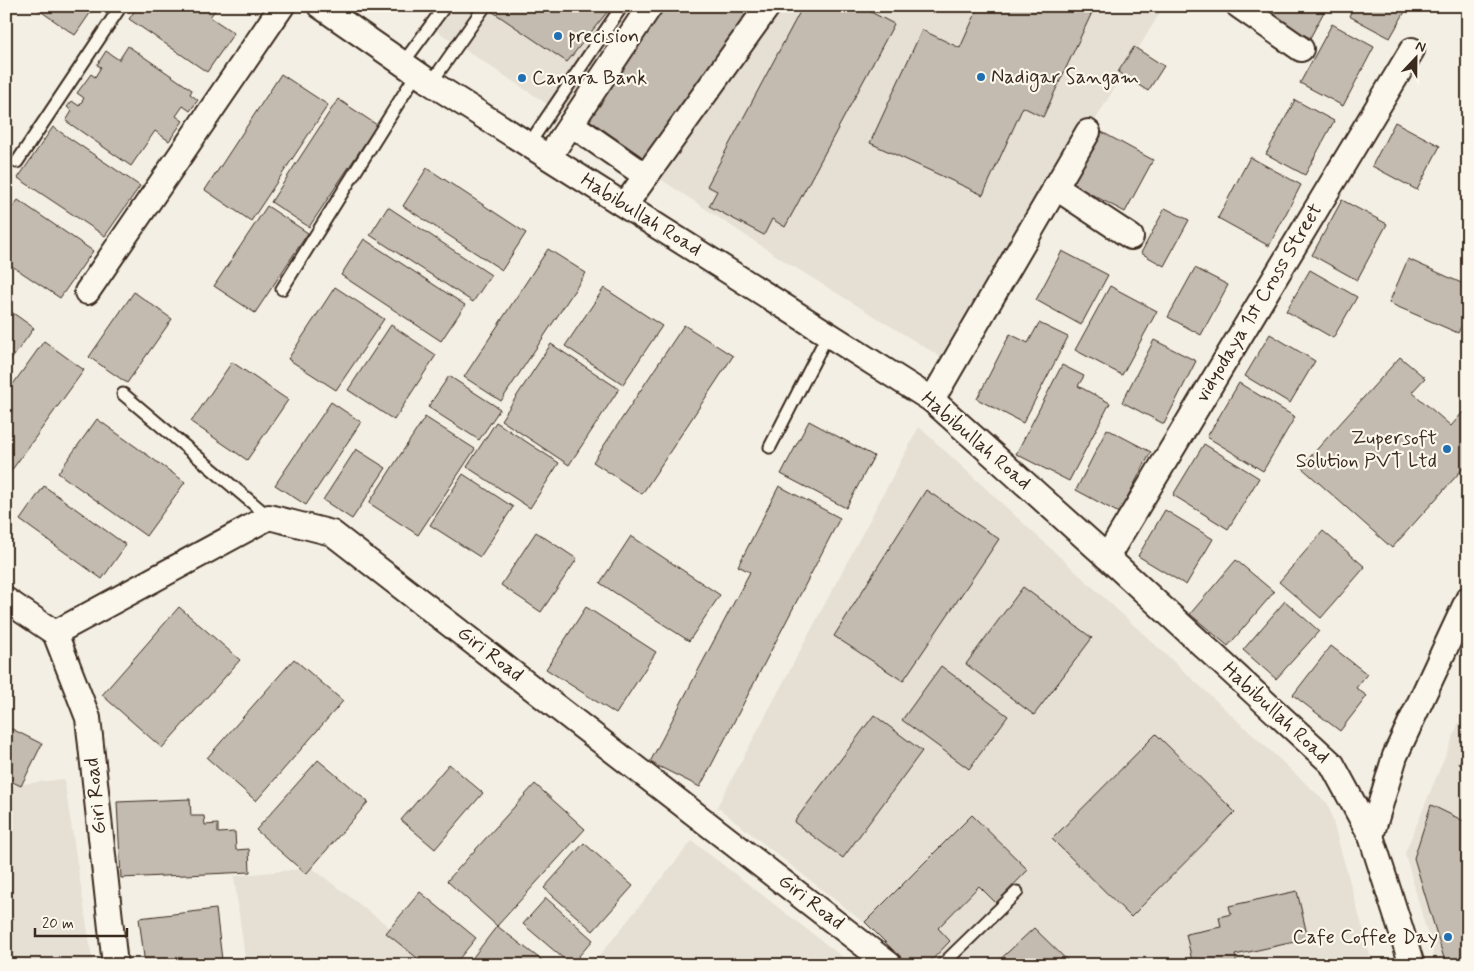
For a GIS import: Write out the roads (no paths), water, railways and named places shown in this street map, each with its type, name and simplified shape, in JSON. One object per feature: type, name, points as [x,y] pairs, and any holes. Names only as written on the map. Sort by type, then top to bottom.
[{"type":"street","points":[[87,292],[282,6]]},
{"type":"street","name":"Habibullah Road","points":[[320,6],[417,73],[932,400],[1107,556],[1332,764],[1371,836],[1412,965]]},
{"type":"street","points":[[549,157],[650,6]]},
{"type":"street","points":[[625,205],[768,6]]},
{"type":"street","points":[[1239,6],[1301,49]]},
{"type":"street","name":"vidyodaya 1st Cross Street","points":[[1107,556],[1412,50]]},
{"type":"street","points":[[571,124],[646,176]]},
{"type":"street","points":[[932,400],[1088,132]]},
{"type":"street","points":[[1055,187],[1131,237]]},
{"type":"street","points":[[6,600],[56,633],[269,517]]},
{"type":"street","name":"Giri Road","points":[[269,517],[332,533],[890,965]]},
{"type":"street","points":[[1371,836],[1395,756],[1468,599]]},
{"type":"street","name":"Giri Road","points":[[56,633],[88,718],[115,965]]},
{"type":"lane","points":[[17,162],[121,6]]},
{"type":"lane","points":[[282,289],[417,73],[444,6]]},
{"type":"lane","points":[[417,73],[485,6]]},
{"type":"lane","points":[[529,144],[622,6]]},
{"type":"lane","points":[[770,447],[828,334]]},
{"type":"lane","points":[[123,394],[269,517]]},
{"type":"lane","points":[[942,965],[1018,892]]},
{"type":"place","name":"precision","points":[[558,36]]},
{"type":"place","name":"Nadigar Sangam","points":[[981,77]]},
{"type":"place","name":"Canara Bank","points":[[522,78]]},
{"type":"place","name":"Zupersoft Solution PVT Ltd","points":[[1447,449]]},
{"type":"place","name":"Cafe Coffee Day","points":[[1448,937]]}]
